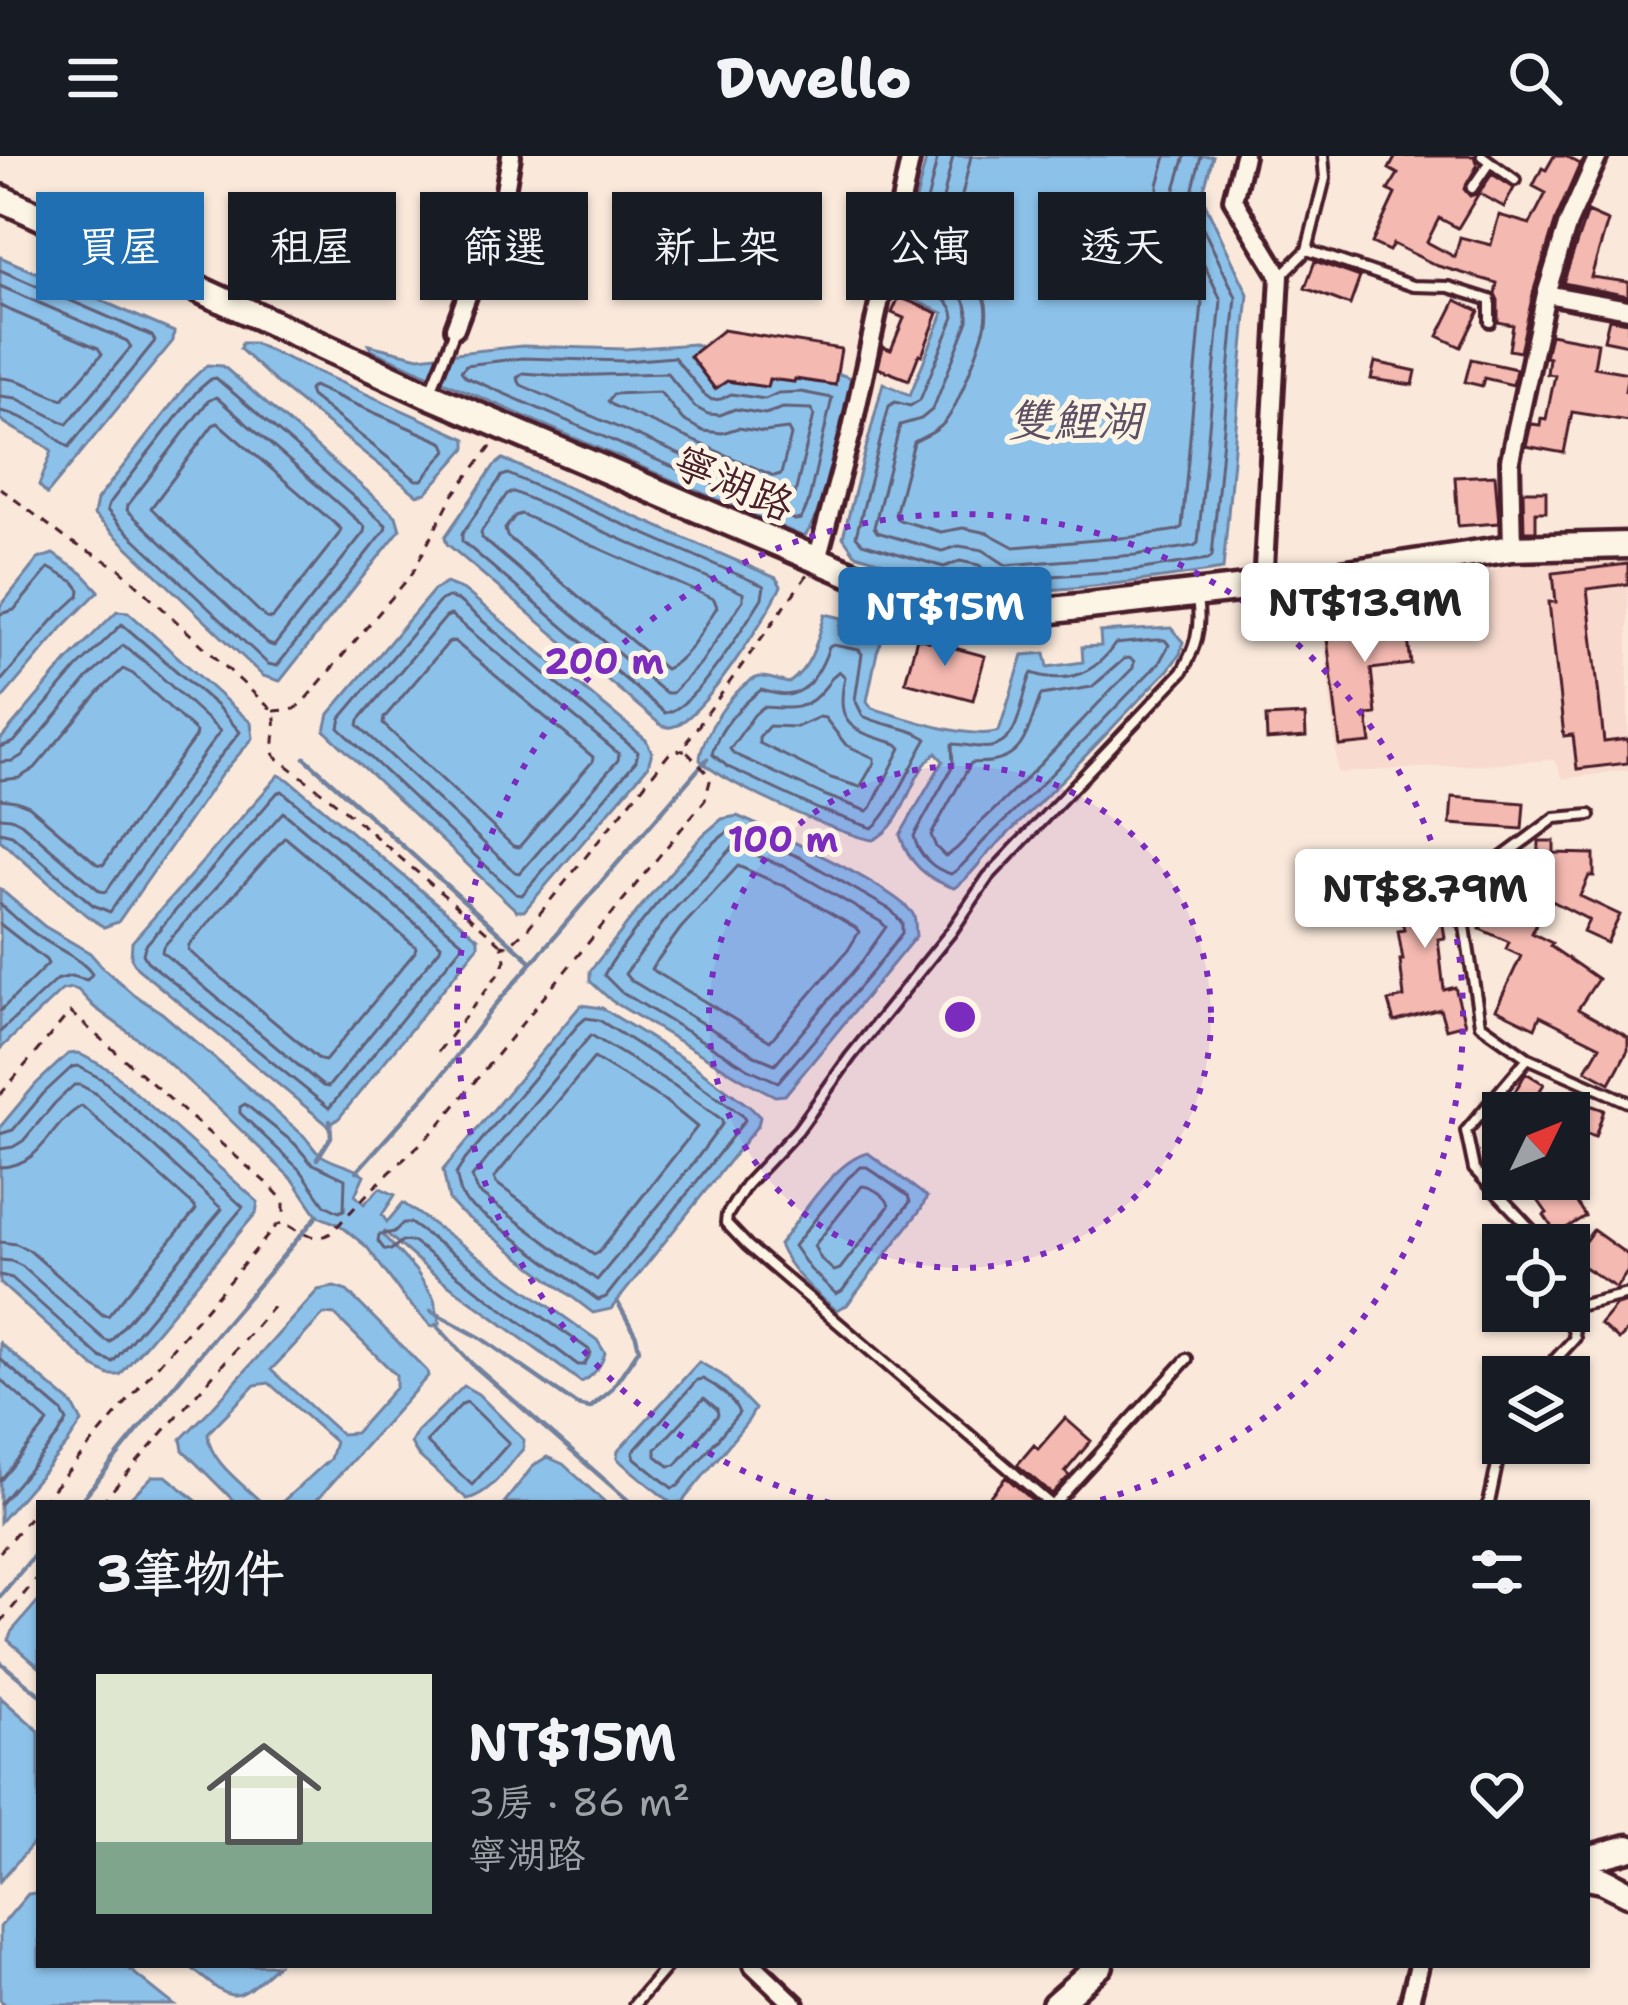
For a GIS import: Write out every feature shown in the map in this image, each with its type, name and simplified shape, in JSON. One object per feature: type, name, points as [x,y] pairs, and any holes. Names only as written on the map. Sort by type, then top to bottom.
[{"type":"main road","name":"寧湖路","points":[[0,198],[432,387],[506,428],[904,594],[980,610],[1053,610],[1263,586],[1512,548],[1628,545]]},
{"type":"main road","points":[[1590,1857],[1628,1848]]},
{"type":"main road","points":[[1590,1877],[1628,1893]]},
{"type":"main road","points":[[1055,2005],[1097,1968]]},
{"type":"street","points":[[455,328],[504,196],[512,156]]},
{"type":"street","points":[[817,560],[911,156]]},
{"type":"street","points":[[1244,156],[1233,199],[1280,276],[1263,586]]},
{"type":"street","points":[[1512,548],[1510,460],[1546,294],[1568,223],[1598,156]]},
{"type":"street","points":[[1546,294],[1628,309]]},
{"type":"street","points":[[756,1968],[795,2005]]},
{"type":"street","points":[[1409,2005],[1418,1968]]},
{"type":"lane","points":[[1280,276],[1307,250],[1325,178],[1323,156]]},
{"type":"lane","points":[[1472,188],[1485,159],[1515,180]]},
{"type":"lane","points":[[1307,250],[1413,286],[1449,286],[1490,300],[1490,322]]},
{"type":"lane","points":[[432,387],[455,328]]},
{"type":"lane","points":[[1048,1500],[748,1246],[726,1223],[727,1215],[746,1185],[798,1130],[938,949],[988,877],[1182,673],[1201,627],[1196,595]]},
{"type":"lane","points":[[1590,815],[1555,818],[1485,870],[1462,907],[1480,1024],[1528,1058],[1628,1102]]},
{"type":"lane","points":[[1526,1224],[1474,1169],[1466,1131],[1528,1058]]},
{"type":"lane","points":[[1590,1304],[1628,1294]]},
{"type":"lane","points":[[1558,1356],[1575,1338],[1574,1332]]},
{"type":"lane","points":[[1055,1500],[1187,1359]]},
{"type":"lane","points":[[1490,1500],[1497,1464]]},
{"type":"lane","points":[[634,2005],[665,1968]]},
{"type":"path","points":[[273,711],[295,709],[397,595],[452,498],[506,428]]},
{"type":"path","points":[[0,488],[68,540],[119,568],[273,711],[275,756],[505,945],[499,973],[438,1052]]},
{"type":"path","points":[[686,751],[688,740],[817,560]]},
{"type":"path","points":[[283,1222],[310,1236],[326,1237],[436,1129],[674,840],[709,790],[705,771],[686,751],[669,754],[518,939],[505,945]]},
{"type":"path","points":[[0,1095],[70,1012],[271,1187],[284,1202],[286,1214],[43,1500]]},
{"type":"path","points":[[104,1500],[273,1307]]},
{"type":"path","points":[[0,1552],[36,1509]]},
{"type":"path","points":[[0,1623],[36,1580]]},
{"type":"shaded area","points":[[1628,554],[1628,770],[1563,779],[1554,760],[1338,773],[1321,615],[1546,557]]},
{"type":"water","name":"雙鯉湖","points":[[927,156],[1213,156],[1203,192],[1038,192],[1038,300],[1206,300],[1206,205],[1248,294],[1223,569],[1100,586],[976,593],[979,577],[959,573],[955,585],[855,554],[843,537],[883,383],[910,395],[943,313],[915,300],[1014,300],[1014,192],[918,192]]},
{"type":"water","points":[[0,257],[36,273],[36,300],[100,300],[174,332],[173,341],[47,494],[39,485],[52,451],[0,419]]},
{"type":"water","points":[[242,343],[253,343],[466,439],[466,448],[426,493],[417,495],[278,384],[240,349]]},
{"type":"water","points":[[369,345],[419,357],[522,346],[625,349],[702,347],[690,357],[715,389],[727,381],[767,387],[769,379],[835,385],[837,373],[851,378],[826,485],[804,537],[371,350]]},
{"type":"water","points":[[207,365],[223,366],[396,516],[400,530],[280,681],[263,676],[94,515],[97,500]]},
{"type":"water","points":[[503,459],[776,578],[781,586],[763,619],[715,688],[683,721],[662,726],[447,544],[445,537]]},
{"type":"water","points":[[53,554],[99,591],[0,701],[0,607],[38,559]]},
{"type":"water","points":[[446,583],[464,590],[646,740],[652,752],[648,766],[524,911],[517,911],[325,731],[329,714],[434,590]]},
{"type":"water","points":[[117,611],[128,612],[251,723],[253,738],[221,775],[118,922],[104,927],[0,840],[0,740]]},
{"type":"water","points":[[825,614],[842,618],[839,634],[873,641],[877,626],[887,628],[867,701],[872,708],[972,733],[999,731],[1023,655],[1045,653],[1048,667],[1083,662],[1082,647],[1101,646],[1100,632],[1171,628],[1183,642],[1168,670],[954,888],[920,869],[900,835],[943,761],[936,753],[926,762],[894,823],[873,840],[783,807],[700,760],[713,725],[740,689],[760,677],[789,683],[804,669]]},
{"type":"water","points":[[279,775],[478,938],[478,946],[329,1126],[137,968],[131,958],[132,942]]},
{"type":"water","points":[[737,816],[861,876],[915,918],[916,936],[785,1095],[775,1096],[744,1080],[612,1001],[590,981],[590,971],[703,835],[722,819]]},
{"type":"water","points":[[0,889],[44,926],[90,953],[317,1152],[364,1175],[355,1195],[364,1204],[380,1188],[395,1195],[382,1215],[387,1222],[403,1203],[597,1340],[605,1353],[596,1370],[581,1382],[430,1271],[385,1232],[434,1299],[440,1324],[432,1327],[367,1247],[340,1225],[318,1216],[294,1181],[220,1110],[78,990],[62,990],[0,1049]]},
{"type":"water","points":[[581,1005],[602,1008],[690,1063],[760,1117],[611,1309],[593,1313],[459,1211],[449,1200],[443,1170]]},
{"type":"water","points":[[78,1053],[110,1070],[258,1202],[256,1213],[120,1375],[94,1367],[0,1283],[0,1127],[36,1084],[68,1054]]},
{"type":"water","points":[[868,1153],[927,1197],[847,1305],[836,1310],[796,1272],[779,1245],[831,1178]]},
{"type":"water","points":[[334,1287],[347,1291],[428,1376],[317,1500],[284,1500],[330,1459],[335,1442],[269,1383],[255,1385],[208,1433],[213,1453],[259,1500],[233,1500],[183,1450],[181,1439],[318,1290]],"holes":[[[324,1314],[335,1315],[396,1375],[396,1387],[355,1433],[341,1434],[271,1370]]]},
{"type":"water","points":[[0,1343],[73,1405],[82,1422],[0,1522]]},
{"type":"water","points":[[699,1362],[722,1375],[755,1409],[684,1500],[667,1500],[623,1464],[618,1451]]},
{"type":"water","points":[[464,1386],[524,1440],[523,1449],[498,1479],[467,1499],[411,1443]]},
{"type":"water","points":[[547,1457],[563,1464],[603,1500],[506,1500],[534,1465]]},
{"type":"water","points":[[153,1476],[166,1476],[195,1500],[128,1500]]},
{"type":"water","points":[[36,1603],[36,1664],[8,1640]]},
{"type":"water","points":[[0,1697],[36,1728],[36,1840],[0,1881]]},
{"type":"water","points":[[36,1893],[36,1968],[128,1968],[174,2005],[6,2005],[0,2000],[0,1927],[28,1894]]},
{"type":"water","points":[[192,1968],[274,1968],[242,1993],[216,1988]]},
{"type":"building","points":[[1396,156],[1474,156],[1477,166],[1464,189],[1470,196],[1479,193],[1458,228],[1439,218],[1427,242],[1455,257],[1460,237],[1491,245],[1499,215],[1530,224],[1546,193],[1533,186],[1554,156],[1580,164],[1556,219],[1520,352],[1509,350],[1513,325],[1498,322],[1497,283],[1438,266],[1393,244],[1389,251],[1372,243],[1395,194],[1388,190],[1398,174],[1389,169]]},
{"type":"building","points":[[1492,174],[1514,188],[1504,207],[1479,193]]},
{"type":"building","points":[[1587,212],[1608,221],[1591,277],[1628,282],[1628,296],[1563,283]]},
{"type":"building","points":[[1315,261],[1360,277],[1350,305],[1305,288]]},
{"type":"building","points":[[898,300],[906,300],[938,313],[909,380],[878,368],[883,347],[891,350],[904,318],[892,313]]},
{"type":"building","points":[[1456,300],[1479,311],[1461,347],[1438,336]]},
{"type":"building","points":[[1609,319],[1628,322],[1628,345],[1604,340]]},
{"type":"building","points":[[723,330],[841,349],[835,385],[769,379],[767,387],[727,381],[715,389],[690,356]]},
{"type":"building","points":[[1550,334],[1598,343],[1594,367],[1628,373],[1628,421],[1572,412],[1564,453],[1526,446],[1531,424],[1540,425],[1541,418],[1546,419],[1555,375],[1547,374]]},
{"type":"building","points":[[1471,359],[1516,369],[1513,385],[1484,378],[1482,386],[1465,382]]},
{"type":"building","points":[[1375,362],[1416,371],[1413,385],[1371,379]]},
{"type":"building","points":[[1495,475],[1499,523],[1458,526],[1455,477]]},
{"type":"building","points":[[1523,491],[1546,491],[1546,512],[1536,512],[1536,531],[1524,531]]},
{"type":"building","points":[[1628,564],[1628,584],[1587,589],[1604,742],[1628,739],[1628,763],[1577,769],[1573,735],[1564,736],[1549,602],[1556,602],[1553,573]]},
{"type":"building","points":[[1403,596],[1411,664],[1371,669],[1376,714],[1367,715],[1371,743],[1340,746],[1326,630],[1373,625],[1370,600]]},
{"type":"building","points":[[917,638],[985,656],[973,700],[905,682]]},
{"type":"building","points":[[1305,715],[1306,737],[1267,740],[1266,717]]},
{"type":"building","points":[[1452,797],[1524,803],[1522,829],[1450,824]]},
{"type":"building","points":[[1539,841],[1554,841],[1554,853],[1594,854],[1594,876],[1589,876],[1580,896],[1620,915],[1607,943],[1583,932],[1589,920],[1548,899],[1532,933],[1598,979],[1578,1009],[1628,1037],[1628,1050],[1610,1083],[1586,1070],[1600,1046],[1540,1016],[1535,1028],[1496,1009],[1521,956],[1506,949],[1509,942],[1480,929],[1486,915],[1472,906],[1481,892],[1506,906],[1524,869],[1538,876]]},
{"type":"building","points":[[1437,857],[1445,898],[1439,899],[1445,938],[1438,939],[1444,990],[1455,987],[1465,1024],[1446,1029],[1440,1009],[1394,1022],[1388,1001],[1404,997],[1398,931],[1404,930],[1400,908],[1411,906],[1407,883],[1416,881],[1413,859]]},
{"type":"building","points":[[1526,1073],[1544,1084],[1539,1092],[1514,1092]]},
{"type":"building","points":[[1590,1105],[1604,1110],[1595,1137],[1590,1135]]},
{"type":"building","points":[[1538,1200],[1575,1200],[1585,1216],[1573,1224],[1550,1224]]},
{"type":"building","points":[[1593,1230],[1628,1255],[1628,1271],[1616,1288],[1590,1271]]},
{"type":"building","points":[[1628,1302],[1628,1330],[1619,1340],[1600,1324],[1616,1305]]},
{"type":"building","points":[[1065,1418],[1091,1441],[1052,1494],[1017,1465]]},
{"type":"building","points":[[1006,1477],[1033,1500],[987,1500]]},
{"type":"waterway","points":[[305,758],[532,962]]},
{"type":"waterway","points":[[357,1171],[707,759]]},
{"type":"waterway","points":[[317,1159],[331,1137],[330,1121]]},
{"type":"waterway","points":[[81,1500],[318,1215]]},
{"type":"waterway","points":[[431,1311],[481,1338],[577,1405],[590,1408],[611,1390],[639,1349],[617,1301]]},
{"type":"waterway","points":[[436,1325],[472,1364],[628,1500]]},
{"type":"waterway","points":[[0,1596],[36,1554]]},
{"type":"waterway","points":[[0,1662],[36,1692]]}]
